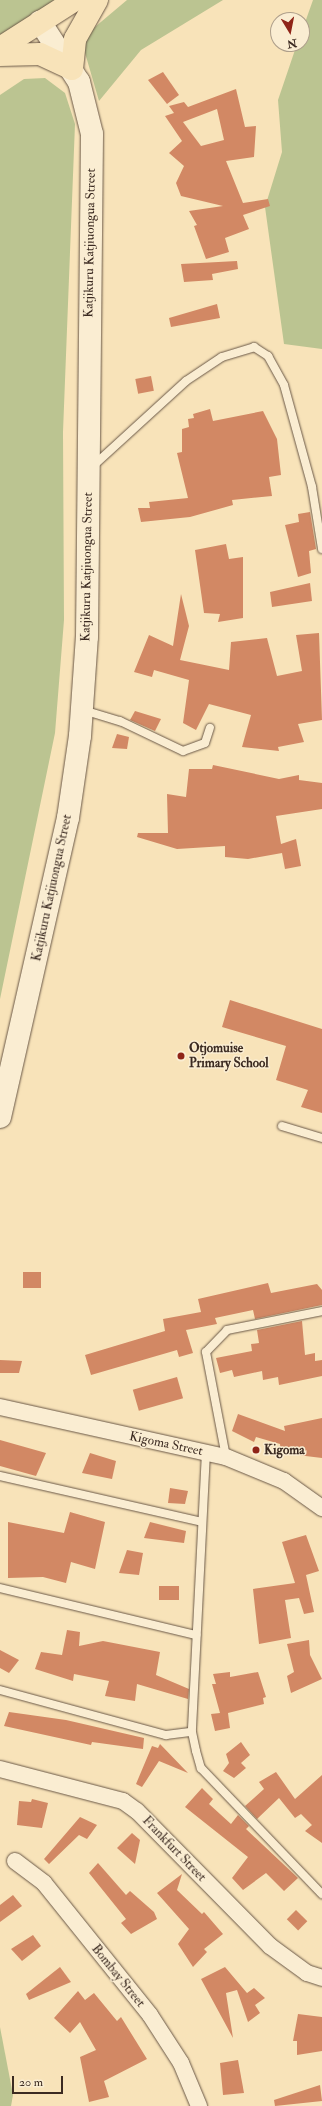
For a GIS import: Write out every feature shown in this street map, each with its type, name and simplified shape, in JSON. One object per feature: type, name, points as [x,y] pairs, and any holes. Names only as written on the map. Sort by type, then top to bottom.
[{"type":"main road","points":[[0,48],[75,0]]},
{"type":"main road","points":[[0,55],[40,54],[72,70],[75,39],[97,0]]},
{"type":"street","name":"Katjikuru Katjiuongua Street","points":[[0,1117],[67,826],[82,709],[87,637],[92,134],[86,101],[72,70],[40,22]]},
{"type":"street","name":"Kigoma Street","points":[[0,1407],[226,1457],[284,1481],[322,1508]]},
{"type":"street","name":"Frankfurt Street","points":[[0,1770],[123,1801],[137,1810],[270,1946],[307,1973],[322,1978]]},
{"type":"street","name":"Bombay Street","points":[[15,1861],[44,1883],[150,2015],[181,2063],[199,2106]]},
{"type":"lane","points":[[88,470],[186,381],[222,357],[254,347],[268,356],[284,385],[312,487],[322,549]]},
{"type":"lane","points":[[82,709],[120,721],[183,751],[205,744],[210,728]]},
{"type":"lane","points":[[282,1126],[322,1138]]},
{"type":"lane","points":[[226,1457],[206,1352],[227,1330],[322,1311]]},
{"type":"lane","points":[[206,1452],[192,1732],[201,1768],[322,1894]]},
{"type":"lane","points":[[0,1476],[202,1522]]},
{"type":"lane","points":[[0,1588],[196,1635]]},
{"type":"lane","points":[[0,1690],[166,1735],[192,1732]]},
{"type":"green space","points":[[0,0],[75,0],[0,48]]},
{"type":"green space","points":[[127,0],[223,0],[141,50],[99,101],[83,46],[89,32]]},
{"type":"green space","points":[[313,0],[322,0],[322,349],[284,344],[265,207],[282,152],[278,100],[294,52],[310,52],[310,12],[309,12]]},
{"type":"green space","points":[[45,78],[65,93],[75,124],[63,432],[64,620],[55,733],[0,999],[0,95],[24,79]]},
{"type":"green space","points":[[0,2027],[13,2095],[11,2106],[0,2106]]},
{"type":"building","points":[[163,72],[179,95],[167,104],[148,80]]},
{"type":"building","points":[[236,89],[245,127],[256,126],[254,157],[226,161],[243,203],[268,199],[270,206],[243,215],[249,229],[225,238],[229,252],[206,259],[194,226],[197,225],[189,211],[223,206],[181,196],[176,183],[184,166],[169,153],[182,141],[165,116],[174,113],[169,106],[184,102],[188,107]],"holes":[[[217,109],[224,140],[201,146],[183,122]]]},
{"type":"building","points":[[237,261],[238,269],[212,274],[213,280],[184,282],[181,264]]},
{"type":"building","points":[[217,304],[220,318],[171,327],[169,318]]},
{"type":"building","points":[[151,376],[154,391],[138,394],[135,379]]},
{"type":"building","points":[[210,409],[213,421],[263,411],[277,439],[281,475],[269,477],[272,496],[232,500],[233,505],[190,517],[141,522],[138,508],[150,508],[149,502],[188,498],[177,453],[182,452],[182,429],[189,427],[188,419],[194,418],[193,414]]},
{"type":"building","points":[[310,512],[316,549],[309,551],[311,573],[298,577],[285,525],[299,522],[298,514]]},
{"type":"building","points":[[226,544],[229,559],[243,557],[243,618],[218,622],[220,614],[204,613],[195,550]]},
{"type":"building","points":[[310,583],[312,601],[272,607],[270,592]]},
{"type":"building","points":[[181,594],[189,626],[180,660],[229,670],[231,642],[267,638],[277,676],[302,671],[296,635],[319,633],[322,720],[298,724],[304,742],[278,747],[279,751],[242,747],[251,715],[209,704],[196,730],[183,723],[189,680],[154,670],[152,677],[134,672],[149,635],[173,646]]},
{"type":"building","points":[[135,711],[161,719],[155,731],[130,720]]},
{"type":"building","points":[[117,734],[129,737],[127,749],[112,748]]},
{"type":"building","points":[[213,765],[279,779],[299,775],[299,780],[322,783],[322,809],[276,816],[281,844],[296,839],[301,866],[285,869],[282,853],[248,859],[225,857],[225,846],[177,849],[137,837],[138,833],[168,833],[167,794],[186,797],[189,769],[212,769]]},
{"type":"building","points":[[230,1000],[322,1029],[322,1113],[301,1107],[308,1090],[276,1080],[286,1046],[222,1027]]},
{"type":"building","points":[[23,1272],[41,1272],[41,1288],[23,1288]]},
{"type":"building","points":[[268,1283],[271,1293],[317,1284],[322,1290],[322,1305],[255,1319],[253,1310],[215,1318],[217,1324],[186,1330],[193,1353],[179,1357],[177,1350],[91,1375],[85,1355],[165,1331],[163,1319],[201,1312],[198,1299]]},
{"type":"building","points":[[302,1321],[305,1355],[315,1353],[315,1361],[322,1360],[322,1376],[279,1385],[278,1377],[263,1380],[262,1371],[234,1377],[232,1370],[220,1373],[216,1358],[252,1351],[251,1344],[259,1343],[257,1330]]},
{"type":"building","points":[[0,1360],[22,1361],[19,1373],[0,1373]]},
{"type":"building","points":[[177,1377],[183,1398],[139,1411],[133,1390]]},
{"type":"building","points":[[238,1414],[285,1431],[284,1426],[322,1418],[322,1458],[281,1453],[280,1444],[256,1437],[254,1442],[232,1431]]},
{"type":"building","points":[[0,1440],[46,1453],[36,1476],[0,1466]]},
{"type":"building","points":[[90,1453],[116,1461],[112,1479],[82,1473]]},
{"type":"building","points":[[170,1488],[188,1491],[185,1504],[168,1503]]},
{"type":"building","points":[[70,1512],[105,1522],[95,1569],[71,1562],[66,1583],[43,1577],[8,1578],[8,1522],[64,1533]]},
{"type":"building","points":[[150,1522],[186,1531],[184,1543],[144,1538]]},
{"type":"building","points":[[306,1535],[319,1571],[306,1575],[314,1612],[304,1614],[299,1598],[285,1600],[291,1638],[259,1644],[253,1589],[295,1583],[282,1542]]},
{"type":"building","points":[[127,1550],[143,1553],[139,1575],[119,1573]]},
{"type":"building","points":[[159,1586],[179,1586],[179,1600],[159,1600]]},
{"type":"building","points":[[67,1630],[80,1632],[79,1646],[103,1641],[160,1652],[156,1675],[189,1689],[188,1699],[137,1684],[135,1701],[105,1696],[109,1681],[74,1674],[73,1681],[35,1669],[41,1652],[62,1655]]},
{"type":"building","points":[[309,1640],[310,1655],[322,1679],[291,1693],[287,1676],[294,1672],[287,1644]]},
{"type":"building","points":[[0,1650],[19,1660],[9,1673],[0,1668]]},
{"type":"building","points":[[230,1672],[230,1677],[258,1672],[266,1697],[263,1698],[264,1704],[228,1713],[230,1728],[215,1731],[211,1714],[220,1713],[212,1684],[216,1684],[213,1674]]},
{"type":"building","points":[[9,1712],[66,1720],[144,1738],[143,1749],[92,1742],[91,1745],[4,1726]]},
{"type":"building","points":[[241,1742],[250,1755],[241,1763],[246,1768],[234,1778],[223,1771],[229,1763],[226,1754]]},
{"type":"building","points":[[160,1744],[188,1773],[159,1761],[142,1787],[136,1784],[152,1746],[158,1748]]},
{"type":"building","points":[[276,1772],[295,1799],[322,1775],[322,1843],[305,1831],[312,1825],[301,1814],[295,1818],[279,1798],[257,1819],[245,1806],[264,1789],[259,1782]]},
{"type":"building","points":[[202,1788],[213,1799],[209,1804],[231,1824],[238,1815],[249,1826],[246,1829],[298,1878],[284,1891],[266,1873],[243,1890],[232,1878],[248,1857],[185,1807]]},
{"type":"building","points":[[32,1799],[48,1803],[42,1828],[17,1825],[19,1801],[31,1802]]},
{"type":"building","points":[[80,1817],[97,1825],[87,1839],[79,1835],[49,1864],[44,1859]]},
{"type":"building","points":[[132,1833],[140,1840],[135,1864],[117,1848]]},
{"type":"building","points":[[98,1863],[126,1895],[130,1891],[154,1912],[157,1919],[131,1934],[121,1923],[126,1919],[89,1873]]},
{"type":"building","points":[[182,1874],[177,1890],[202,1914],[204,1912],[223,1934],[204,1949],[207,1952],[193,1967],[178,1944],[189,1929],[157,1893]]},
{"type":"building","points":[[13,1895],[22,1906],[0,1922],[0,1905]]},
{"type":"building","points":[[296,1910],[307,1921],[298,1931],[287,1919]]},
{"type":"building","points":[[33,1935],[41,1946],[22,1961],[11,1949]]},
{"type":"building","points":[[60,1967],[71,1982],[29,2000],[26,1994]]},
{"type":"building","points":[[225,1967],[247,1993],[254,1988],[265,1998],[255,2005],[260,2013],[248,2022],[237,1990],[226,1993],[233,2038],[201,1979]]},
{"type":"building","points":[[78,1991],[85,2000],[94,1993],[117,2021],[121,2017],[147,2059],[104,2081],[109,2097],[89,2102],[80,2057],[96,2050],[80,2022],[70,2033],[54,2018]]},
{"type":"building","points":[[298,2014],[322,2017],[322,2051],[297,2055],[297,2041],[293,2041]]},
{"type":"building","points":[[238,2060],[244,2093],[223,2095],[220,2063]]},
{"type":"building","points":[[320,2085],[322,2101],[275,2106],[274,2100]]},
{"type":"place","name":"Otjomuise Primary School","points":[[181,1056]]},
{"type":"place","name":"Kigoma","points":[[256,1450]]}]
